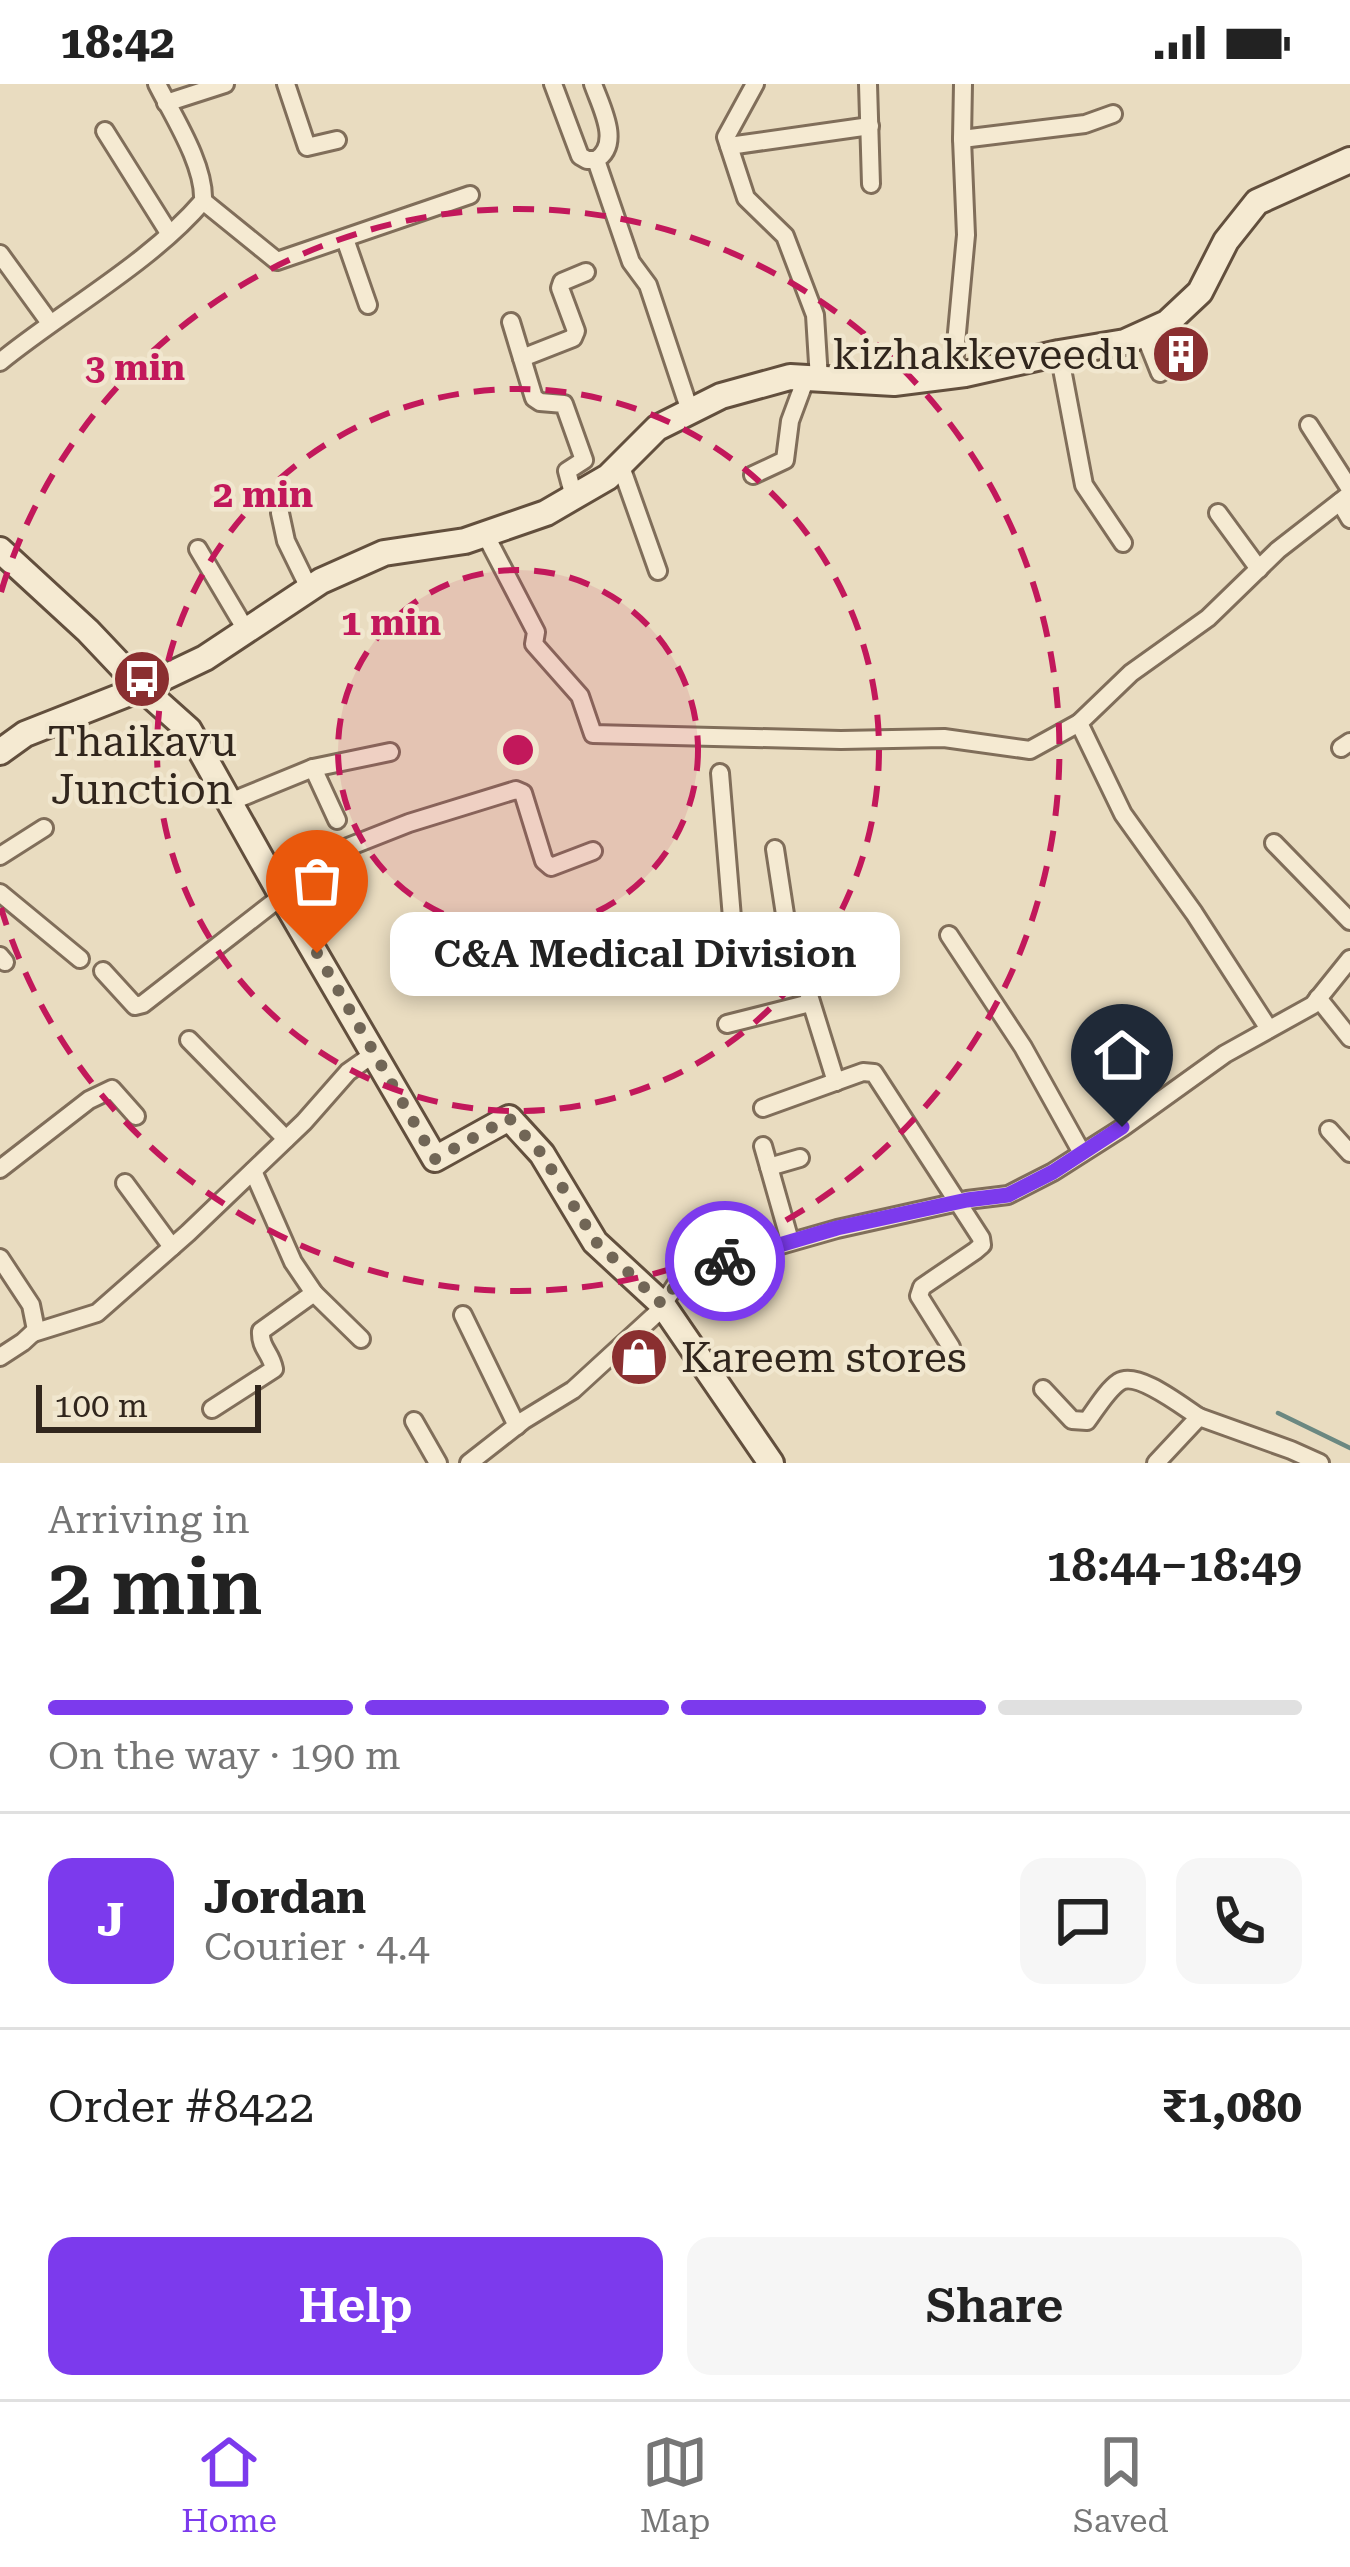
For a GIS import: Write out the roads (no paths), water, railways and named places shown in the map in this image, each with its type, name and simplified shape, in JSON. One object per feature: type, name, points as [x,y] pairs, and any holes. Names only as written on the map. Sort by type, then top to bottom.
[{"type":"street","points":[[0,362],[169,233],[202,201],[195,164],[157,84]]},
{"type":"street","points":[[166,103],[225,84]]},
{"type":"street","points":[[286,84],[307,147],[337,140]]},
{"type":"street","points":[[553,84],[580,156],[596,160],[606,154],[610,142],[593,84]]},
{"type":"street","points":[[753,475],[785,460],[788,454],[790,421],[813,378],[815,315],[785,236],[746,198],[726,137],[755,84]]},
{"type":"street","points":[[868,84],[871,184]]},
{"type":"street","points":[[953,376],[966,235],[963,84]]},
{"type":"street","points":[[962,139],[1085,124],[1113,114]]},
{"type":"street","points":[[729,146],[869,126]]},
{"type":"street","points":[[105,131],[169,233]]},
{"type":"street","points":[[596,160],[632,262],[648,285],[690,411]]},
{"type":"street","points":[[0,752],[25,734],[206,658],[309,588],[384,553],[465,541],[546,513],[608,477],[657,428],[721,396],[790,377],[894,382],[953,376],[1125,341],[1167,323],[1200,292],[1226,241],[1257,202],[1350,160]]},
{"type":"street","points":[[202,201],[277,261],[470,195]]},
{"type":"street","points":[[345,239],[368,305]]},
{"type":"street","points":[[0,254],[50,323]]},
{"type":"street","points":[[522,358],[573,338],[576,331],[560,288],[562,282],[586,272]]},
{"type":"street","points":[[512,322],[534,398],[563,404],[584,460],[567,471],[574,496]]},
{"type":"street","points":[[1144,333],[1160,373]]},
{"type":"street","points":[[1059,353],[1084,485],[1123,543]]},
{"type":"street","points":[[1309,424],[1346,495],[1350,520]]},
{"type":"street","points":[[620,464],[658,571]]},
{"type":"street","points":[[484,534],[536,632],[534,644],[580,696],[592,734],[944,738],[1030,750],[1079,723],[1131,673],[1208,618],[1346,495]]},
{"type":"street","points":[[280,513],[286,541],[309,588]]},
{"type":"street","points":[[1218,513],[1259,568]]},
{"type":"street","points":[[198,549],[246,630]]},
{"type":"street","points":[[0,550],[189,730],[435,1159],[509,1118],[542,1154],[596,1242],[662,1304],[771,1463]]},
{"type":"street","points":[[1079,723],[1123,814],[1269,1029]]},
{"type":"street","points":[[230,802],[314,767],[390,752]]},
{"type":"street","points":[[314,767],[337,820]]},
{"type":"street","points":[[720,772],[733,930],[786,921]]},
{"type":"street","points":[[103,971],[135,1006],[143,1004],[276,886],[409,824],[516,790],[523,793],[544,861],[551,867],[593,851]]},
{"type":"street","points":[[0,856],[44,829]]},
{"type":"street","points":[[1274,843],[1350,921]]},
{"type":"street","points":[[775,849],[786,921],[836,1082]]},
{"type":"street","points":[[1,897],[80,959]]},
{"type":"street","points":[[949,935],[1023,1047],[1082,1153]]},
{"type":"street","points":[[469,1463],[573,1390],[657,1312],[679,1280],[790,1241],[1008,1195],[1053,1172],[1225,1054],[1312,1006],[1350,959]]},
{"type":"street","points":[[1318,998],[1350,1038]]},
{"type":"street","points":[[728,1024],[810,1003]]},
{"type":"street","points":[[189,1040],[286,1139]]},
{"type":"street","points":[[32,1333],[97,1313],[253,1171],[348,1072],[375,1053]]},
{"type":"street","points":[[763,1108],[863,1072],[874,1073],[981,1238],[982,1245],[922,1287],[919,1296],[951,1347]]},
{"type":"street","points":[[3,1159],[112,1089],[136,1116]]},
{"type":"street","points":[[1330,1130],[1350,1153]]},
{"type":"street","points":[[763,1146],[790,1241]]},
{"type":"street","points":[[769,1167],[800,1158]]},
{"type":"street","points":[[253,1171],[293,1262],[314,1293],[361,1339]]},
{"type":"street","points":[[125,1184],[172,1247]]},
{"type":"street","points":[[0,1258],[31,1305],[36,1330],[0,1357]]},
{"type":"street","points":[[212,1409],[274,1369],[260,1343],[261,1331],[314,1293]]},
{"type":"street","points":[[463,1315],[517,1426]]},
{"type":"street","points":[[1043,1389],[1078,1422],[1087,1421],[1119,1382],[1146,1383],[1199,1417],[1320,1463]]},
{"type":"street","points":[[1156,1463],[1199,1417]]},
{"type":"street","points":[[415,1421],[438,1463]]},
{"type":"waterway","points":[[1278,1413],[1350,1448]]},
{"type":"place","name":"kizhakkeveedu","points":[[1181,354]]},
{"type":"place","name":"Thaikavu Junction","points":[[142,679]]},
{"type":"place","name":"C&A Medical Division","points":[[317,953]]},
{"type":"place","name":"Kareem stores","points":[[639,1357]]}]
